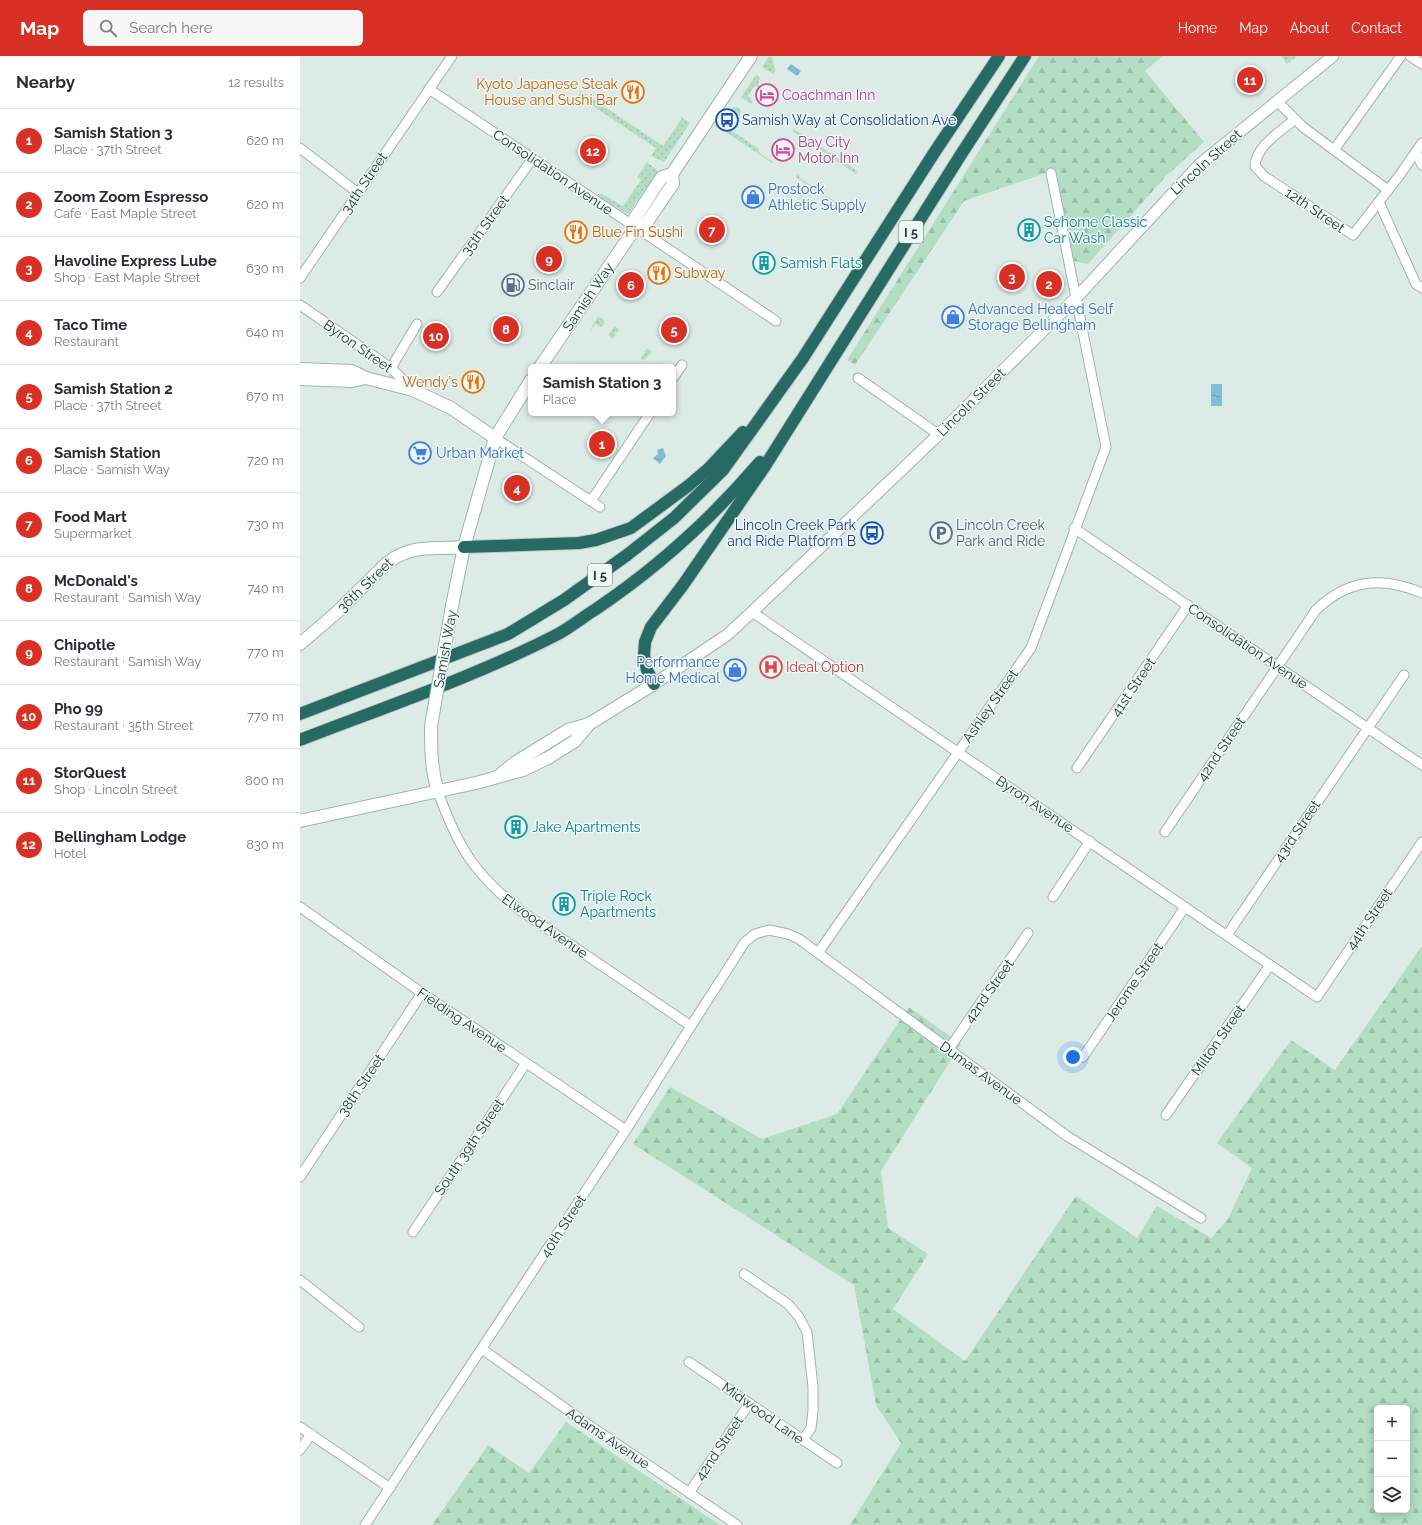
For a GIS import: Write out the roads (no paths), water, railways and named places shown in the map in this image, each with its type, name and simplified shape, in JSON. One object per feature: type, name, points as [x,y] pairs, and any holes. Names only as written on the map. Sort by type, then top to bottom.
[{"type":"highway","name":"I 5","points":[[300,714],[508,634],[564,600],[674,518],[723,470],[803,358],[934,153],[999,56]]},
{"type":"highway","name":"I 5","points":[[300,740],[482,669],[565,630],[633,584],[731,496],[773,446],[799,410],[1025,56]]},
{"type":"highway","points":[[464,547],[579,543],[596,540],[631,528],[688,486],[708,469],[747,427],[803,358]]},
{"type":"highway","points":[[654,684],[647,670],[644,655],[645,642],[651,627],[728,521],[765,466],[799,410]]},
{"type":"main road","name":"Samish Way","points":[[542,364],[636,228],[645,225],[673,184],[672,174],[751,56]]},
{"type":"main road","points":[[300,369],[352,371],[366,378],[413,390],[451,408],[495,438]]},
{"type":"main road","points":[[300,379],[352,381],[366,378]]},
{"type":"main road","name":"Samish Way","points":[[438,792],[430,756],[431,726],[464,547],[495,438],[528,385]]},
{"type":"main road","name":"36th Street","points":[[300,644],[336,614],[387,563],[396,556],[420,548],[464,547]]},
{"type":"main road","name":"Lincoln Street","points":[[438,792],[497,778],[523,770],[548,758],[575,741],[589,724],[654,684]]},
{"type":"main road","points":[[300,821],[438,792]]},
{"type":"street","name":"34th Street","points":[[300,278],[452,56]]},
{"type":"street","name":"Lincoln Street","points":[[654,684],[727,634],[752,612],[938,434],[1077,297],[1200,164],[1333,56]]},
{"type":"street","points":[[1334,150],[1401,56]]},
{"type":"street","points":[[1410,56],[1422,64]]},
{"type":"street","name":"Consolidation Avenue","points":[[429,89],[776,322]]},
{"type":"street","points":[[1277,101],[1294,120],[1388,190]]},
{"type":"street","name":"12th Street","points":[[1294,120],[1260,150],[1255,158],[1255,166],[1264,176],[1353,235],[1379,202]]},
{"type":"street","points":[[1419,286],[1379,202],[1422,143]]},
{"type":"street","points":[[300,148],[358,193]]},
{"type":"street","points":[[1416,152],[1422,165]]},
{"type":"street","name":"35th Street","points":[[437,292],[533,158]]},
{"type":"street","name":"Ashley Street","points":[[818,953],[1031,648],[1074,528],[1106,447],[1051,173]]},
{"type":"street","points":[[1419,286],[1422,276]]},
{"type":"street","name":"Byron Street","points":[[300,305],[392,368],[413,390]]},
{"type":"street","points":[[392,368],[417,324]]},
{"type":"street","points":[[676,374],[682,365]]},
{"type":"street","points":[[858,378],[938,434]]},
{"type":"street","points":[[591,501],[648,416]]},
{"type":"street","points":[[495,438],[600,507]]},
{"type":"street","name":"Consolidation Avenue","points":[[1074,528],[1422,765]]},
{"type":"street","name":"42nd Street","points":[[1165,832],[1316,610],[1337,593],[1349,588],[1376,582],[1398,584],[1422,593]]},
{"type":"street","name":"41st Street","points":[[1077,768],[1188,605]]},
{"type":"street","name":"Byron Avenue","points":[[752,612],[1317,997]]},
{"type":"street","name":"43rd Street","points":[[1227,935],[1404,675]]},
{"type":"street","name":"Elwood Avenue","points":[[438,792],[453,832],[463,850],[477,871],[499,894],[521,911],[691,1026]]},
{"type":"street","points":[[1053,897],[1090,841]]},
{"type":"street","name":"44th Street","points":[[1317,997],[1422,842]]},
{"type":"street","name":"Fielding Avenue","points":[[300,907],[422,993],[626,1130]]},
{"type":"street","name":"Jerome Street","points":[[1083,1057],[1185,907]]},
{"type":"street","name":"Dumas Avenue","points":[[762,931],[769,930],[788,934],[818,953],[1091,1152],[1201,1218]]},
{"type":"street","name":"40th Street","points":[[365,1525],[626,1130],[745,942],[762,931]]},
{"type":"street","name":"42nd Street","points":[[949,1049],[1028,933]]},
{"type":"street","name":"Milton Street","points":[[1166,1115],[1270,965]]},
{"type":"street","name":"38th Street","points":[[300,1177],[422,993]]},
{"type":"street","name":"South 39th Street","points":[[413,1232],[526,1063]]},
{"type":"street","points":[[744,1274],[788,1304],[799,1317],[807,1332],[813,1387],[813,1411],[812,1428],[803,1440]]},
{"type":"street","points":[[300,1280],[358,1327]]},
{"type":"street","name":"Adams Avenue","points":[[482,1349],[583,1421],[737,1525]]},
{"type":"street","name":"Midwood Lane","points":[[689,1362],[836,1464]]},
{"type":"street","name":"42nd Street","points":[[689,1493],[749,1404]]},
{"type":"street","points":[[300,1427],[390,1488]]},
{"type":"street","points":[[300,1450],[311,1434]]},
{"type":"water","points":[[791,64],[801,71],[797,76],[787,69]]},
{"type":"water","points":[[1211,384],[1222,384],[1222,406],[1211,406]]},
{"type":"water","points":[[663,448],[666,456],[660,464],[653,458],[658,454],[657,450]]},
{"type":"place","name":"StorQuest","points":[[1250,80]]},
{"type":"place","name":"Kyoto Japanese Steak House and Sushi Bar","points":[[633,92]]},
{"type":"place","name":"Coachman Inn","points":[[767,95]]},
{"type":"place","name":"Samish Way at Consolidation Ave","points":[[727,120]]},
{"type":"place","name":"Bay City Motor Inn","points":[[783,150]]},
{"type":"place","name":"Bellingham Lodge","points":[[593,151]]},
{"type":"place","name":"Prostock Athletic Supply","points":[[753,197]]},
{"type":"place","name":"Food Mart","points":[[712,230]]},
{"type":"place","name":"Sehome Classic Car Wash","points":[[1029,230]]},
{"type":"place","name":"Blue Fin Sushi","points":[[576,232]]},
{"type":"place","name":"Chipotle","points":[[549,259]]},
{"type":"place","name":"Samish Flats","points":[[764,263]]},
{"type":"place","name":"Subway","points":[[659,273]]},
{"type":"place","name":"Havoline Express Lube","points":[[1012,277]]},
{"type":"place","name":"Zoom Zoom Espresso","points":[[1049,284]]},
{"type":"place","name":"Sinclair","points":[[513,285]]},
{"type":"place","name":"Samish Station","points":[[631,285]]},
{"type":"place","name":"Advanced Heated Self Storage Bellingham","points":[[953,317]]},
{"type":"place","name":"McDonald's","points":[[506,329]]},
{"type":"place","name":"Samish Station 2","points":[[674,330]]},
{"type":"place","name":"Pho 99","points":[[436,336]]},
{"type":"place","name":"Wendy's","points":[[473,382]]},
{"type":"place","name":"Samish Station 3","points":[[602,444]]},
{"type":"place","name":"Urban Market","points":[[420,453]]},
{"type":"place","name":"Taco Time","points":[[517,488]]},
{"type":"place","name":"Lincoln Creek Park and Ride Platform B","points":[[872,533]]},
{"type":"place","name":"Lincoln Creek Park and Ride","points":[[941,533]]},
{"type":"place","name":"Ideal Option","points":[[771,667]]},
{"type":"place","name":"Performance Home Medical","points":[[735,670]]},
{"type":"place","name":"Jake Apartments","points":[[516,827]]},
{"type":"place","name":"Triple Rock Apartments","points":[[564,904]]}]
